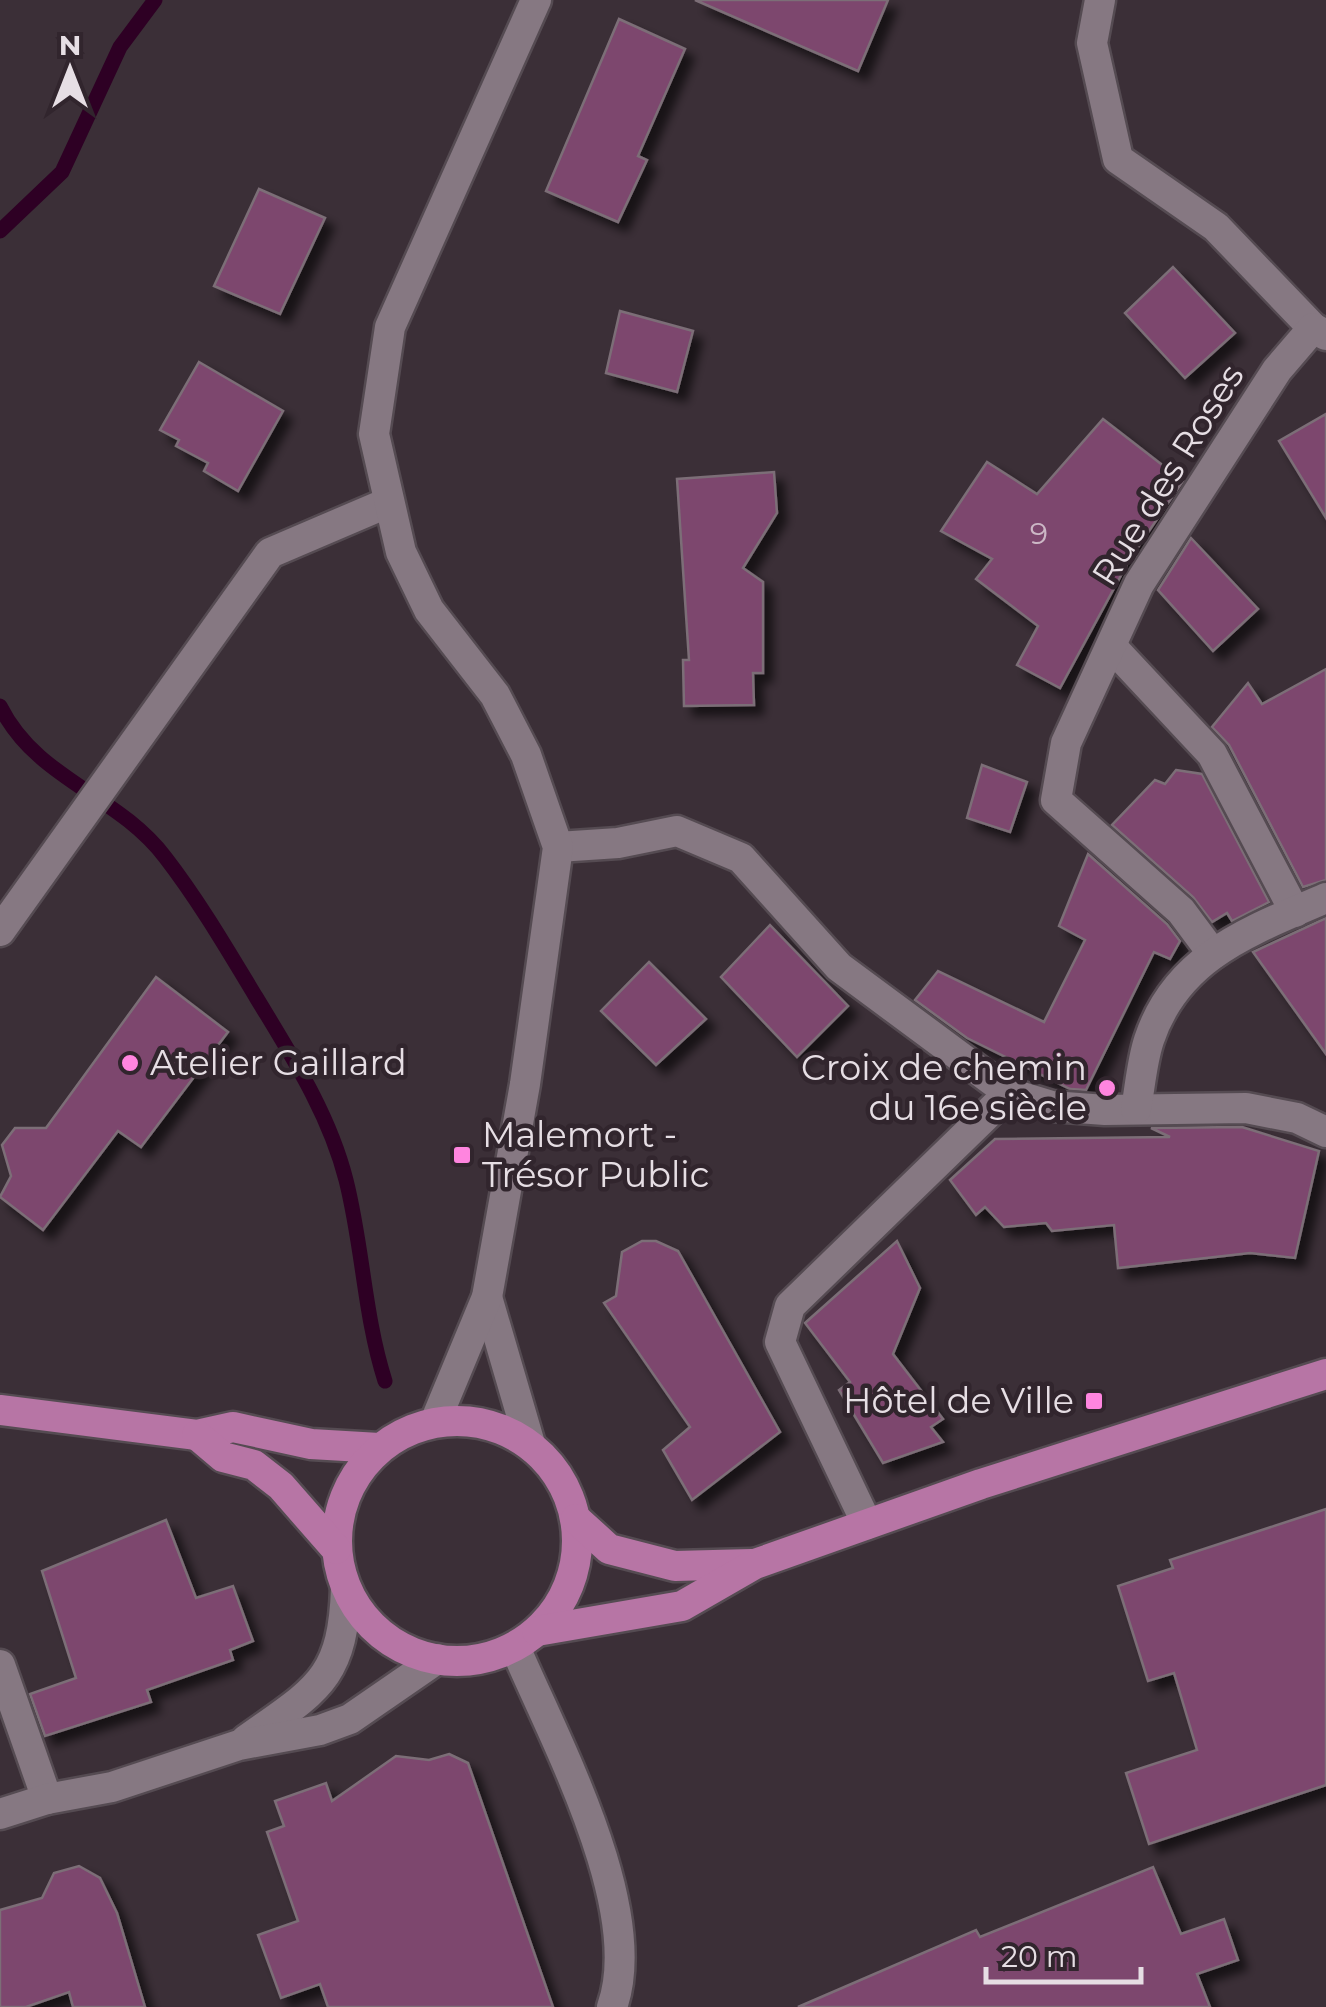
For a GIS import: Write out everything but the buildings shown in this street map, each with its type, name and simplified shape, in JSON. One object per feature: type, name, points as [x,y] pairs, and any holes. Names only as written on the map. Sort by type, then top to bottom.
[{"type":"main road","points":[[526,1639],[558,1608],[572,1580],[578,1550],[576,1519],[567,1490],[552,1464],[530,1444],[500,1428],[468,1420],[435,1422],[406,1432],[379,1448],[354,1476],[339,1512],[336,1550],[346,1588],[367,1622],[399,1646],[436,1660],[490,1657],[526,1639],[682,1606],[755,1564],[1326,1374]]},
{"type":"main road","points":[[0,1410],[198,1435],[233,1427],[311,1444],[379,1448]]},
{"type":"main road","points":[[198,1435],[223,1456],[254,1465],[281,1486],[336,1550]]},
{"type":"main road","points":[[576,1519],[609,1550],[675,1566],[755,1564]]},
{"type":"street","points":[[435,1422],[487,1296],[525,1084],[558,847],[526,755],[495,695],[429,610],[400,552],[386,503],[374,434],[390,327],[536,0]]},
{"type":"street","points":[[1100,0],[1092,44],[1118,160],[1216,228],[1320,332]]},
{"type":"street","name":"Rue des Roses","points":[[1214,954],[1181,911],[1056,800],[1066,743],[1139,584],[1277,370],[1320,332]]},
{"type":"street","points":[[0,932],[68,831],[270,552],[386,503]]},
{"type":"street","points":[[1112,647],[1212,754],[1295,912]]},
{"type":"street","points":[[558,847],[618,843],[678,831],[741,858],[839,967],[1009,1093],[1052,1106],[1246,1108],[1297,1118],[1326,1132]]},
{"type":"street","points":[[1136,1109],[1149,1038],[1176,988],[1230,939],[1326,898]]},
{"type":"street","points":[[867,1524],[780,1342],[790,1306],[1009,1093]]},
{"type":"street","points":[[1297,1118],[1326,1106]]},
{"type":"street","points":[[487,1296],[530,1444]]},
{"type":"street","points":[[240,1745],[306,1697],[337,1662],[345,1627],[346,1588]]},
{"type":"street","points":[[526,1639],[608,1877],[622,1938],[612,2007]]},
{"type":"street","points":[[0,1814],[47,1799],[112,1787],[240,1745],[320,1730],[350,1719],[436,1660]]},
{"type":"street","points":[[0,1665],[47,1799]]},
{"type":"waterway","points":[[0,231],[62,172],[120,47],[155,0]]},
{"type":"waterway","points":[[0,706],[35,752],[124,817],[165,857],[295,1063],[339,1155],[385,1381]]},
{"type":"place","name":"Atelier Gaillard","points":[[130,1063]]},
{"type":"place","name":"Croix de chemin du 16e siècle","points":[[1107,1088]]},
{"type":"place","name":"Malemort - Trésor Public","points":[[462,1155]]},
{"type":"place","name":"Hôtel de Ville","points":[[1094,1401]]}]
